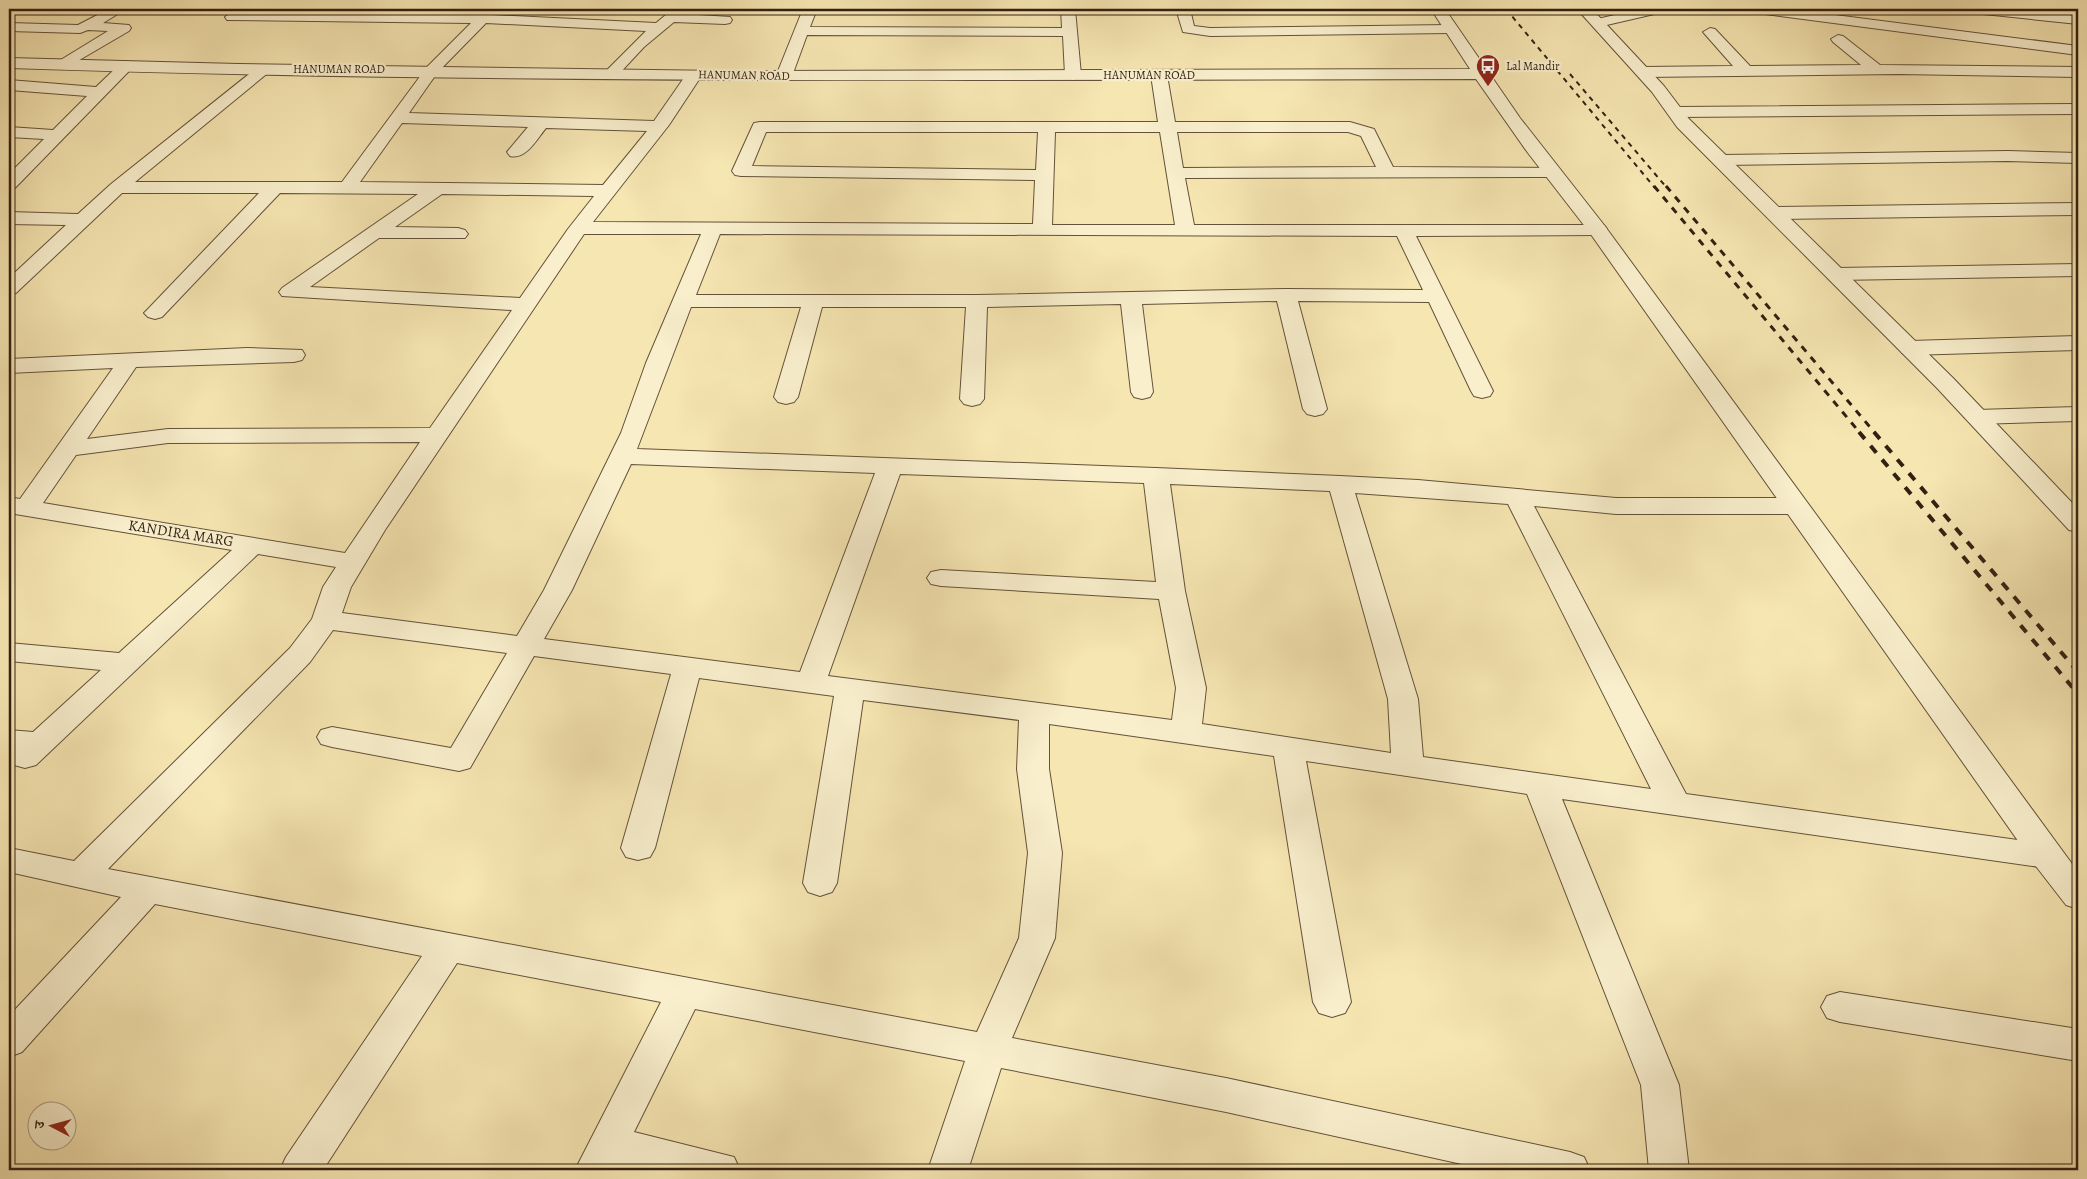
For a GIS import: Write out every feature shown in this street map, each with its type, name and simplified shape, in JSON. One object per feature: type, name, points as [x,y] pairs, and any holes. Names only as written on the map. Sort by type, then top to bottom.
[{"type":"street","points":[[9,27],[80,29],[119,9]]},
{"type":"street","points":[[246,9],[232,17],[486,14],[725,20]]},
{"type":"street","points":[[784,76],[810,9]]},
{"type":"street","points":[[1068,9],[1073,75]]},
{"type":"street","points":[[1183,9],[1188,29],[1210,32],[1450,29]]},
{"type":"street","points":[[1438,9],[1478,74],[1551,172],[1597,229],[2047,856],[2078,896]]},
{"type":"street","points":[[1591,16],[1658,9]]},
{"type":"street","points":[[1758,9],[2078,51]]},
{"type":"street","points":[[1850,21],[1874,9]]},
{"type":"street","points":[[1974,9],[2078,20]]},
{"type":"street","points":[[348,187],[432,70],[486,14]]},
{"type":"street","points":[[1288,16],[1294,31]]},
{"type":"street","points":[[1591,16],[1643,72],[1683,123],[1776,213],[2073,513]]},
{"type":"street","points":[[612,73],[670,18]]},
{"type":"street","points":[[64,64],[124,28],[85,26]]},
{"type":"street","points":[[801,31],[1071,32]]},
{"type":"street","points":[[1710,32],[1746,71]]},
{"type":"street","points":[[1838,39],[1876,69]]},
{"type":"street","name":"HANUMAN ROAD","points":[[9,63],[264,69],[784,76],[1478,74]]},
{"type":"street","points":[[11,179],[58,135],[126,66]]},
{"type":"street","points":[[9,289],[117,188],[264,69]]},
{"type":"street","points":[[1643,72],[1876,69],[2076,76]]},
{"type":"street","points":[[80,876],[300,656],[326,620],[337,588],[353,562],[437,435],[576,232],[659,126],[694,75]]},
{"type":"street","points":[[1159,75],[1185,231]]},
{"type":"street","points":[[9,85],[100,92]]},
{"type":"street","points":[[1675,112],[2078,109]]},
{"type":"street","points":[[398,118],[659,126]]},
{"type":"street","points":[[516,152],[541,123]]},
{"type":"street","points":[[1045,175],[741,171],[760,127],[1350,127],[1362,129],[1372,138],[1386,172]]},
{"type":"street","points":[[1042,230],[1047,128]]},
{"type":"street","points":[[9,132],[58,135]]},
{"type":"street","points":[[1722,160],[2008,156],[2078,158]]},
{"type":"street","points":[[1175,173],[1551,172]]},
{"type":"street","points":[[117,188],[348,187],[608,191]]},
{"type":"street","points":[[155,313],[274,188]]},
{"type":"street","points":[[438,188],[289,292],[526,304]]},
{"type":"street","points":[[1776,213],[2078,209]]},
{"type":"street","points":[[9,218],[83,220]]},
{"type":"street","points":[[581,228],[1185,231],[1597,229]]},
{"type":"street","points":[[332,737],[459,760],[524,644],[558,590],[633,433],[657,363],[713,229]]},
{"type":"street","points":[[1404,230],[1482,391]]},
{"type":"street","points":[[375,232],[458,234]]},
{"type":"street","points":[[1837,274],[2078,270]]},
{"type":"street","points":[[683,301],[977,301],[1286,295],[1435,296]]},
{"type":"street","points":[[1286,295],[1315,409]]},
{"type":"street","points":[[1131,297],[1142,392]]},
{"type":"street","points":[[786,397],[814,301]]},
{"type":"street","points":[[972,399],[977,301]]},
{"type":"street","points":[[1910,348],[2078,344]]},
{"type":"street","points":[[9,366],[247,355],[294,355]]},
{"type":"street","points":[[18,506],[67,450],[130,360]]},
{"type":"street","points":[[1977,417],[2078,414]]},
{"type":"street","points":[[67,450],[168,436],[437,435]]},
{"type":"street","points":[[622,456],[1340,484],[1418,488],[1616,506],[1796,506]]},
{"type":"street","points":[[811,683],[890,466]]},
{"type":"street","points":[[1156,476],[1171,591],[1191,688],[1186,732]]},
{"type":"street","points":[[1340,484],[1403,699],[1408,766]]},
{"type":"street","points":[[1517,497],[1641,741],[1676,805]]},
{"type":"street","name":"KANDIRA MARG","points":[[18,506],[353,562]]},
{"type":"street","points":[[25,747],[127,663],[253,545]]},
{"type":"street","points":[[941,578],[1171,591]]},
{"type":"street","points":[[326,620],[524,644],[1186,732],[1676,805],[2047,856]]},
{"type":"street","points":[[9,652],[127,663]]},
{"type":"street","points":[[638,848],[688,666]]},
{"type":"street","points":[[820,883],[850,688]]},
{"type":"street","points":[[948,1170],[988,1050],[1037,938],[1045,853],[1033,769],[1034,712]]},
{"type":"street","points":[[1288,748],[1332,1002]]},
{"type":"street","points":[[1540,785],[1660,1085],[1669,1170]]},
{"type":"street","points":[[9,860],[148,890],[1226,1095],[1570,1170]]},
{"type":"street","points":[[9,1041],[148,890]]},
{"type":"street","points":[[300,1170],[448,947]]},
{"type":"street","points":[[685,992],[601,1157],[720,1170]]},
{"type":"street","points":[[1840,1007],[2078,1045]]},
{"type":"railway","points":[[1506,9],[1655,188]]},
{"type":"railway","points":[[1570,74],[1667,188]]},
{"type":"railway","points":[[1654,186],[1860,433]]},
{"type":"railway","points":[[1666,186],[1875,433]]},
{"type":"railway","points":[[1859,432],[2078,694]]},
{"type":"railway","points":[[1874,432],[2078,672]]},
{"type":"place","name":"Lal Mandir","points":[[1488,87]]}]
